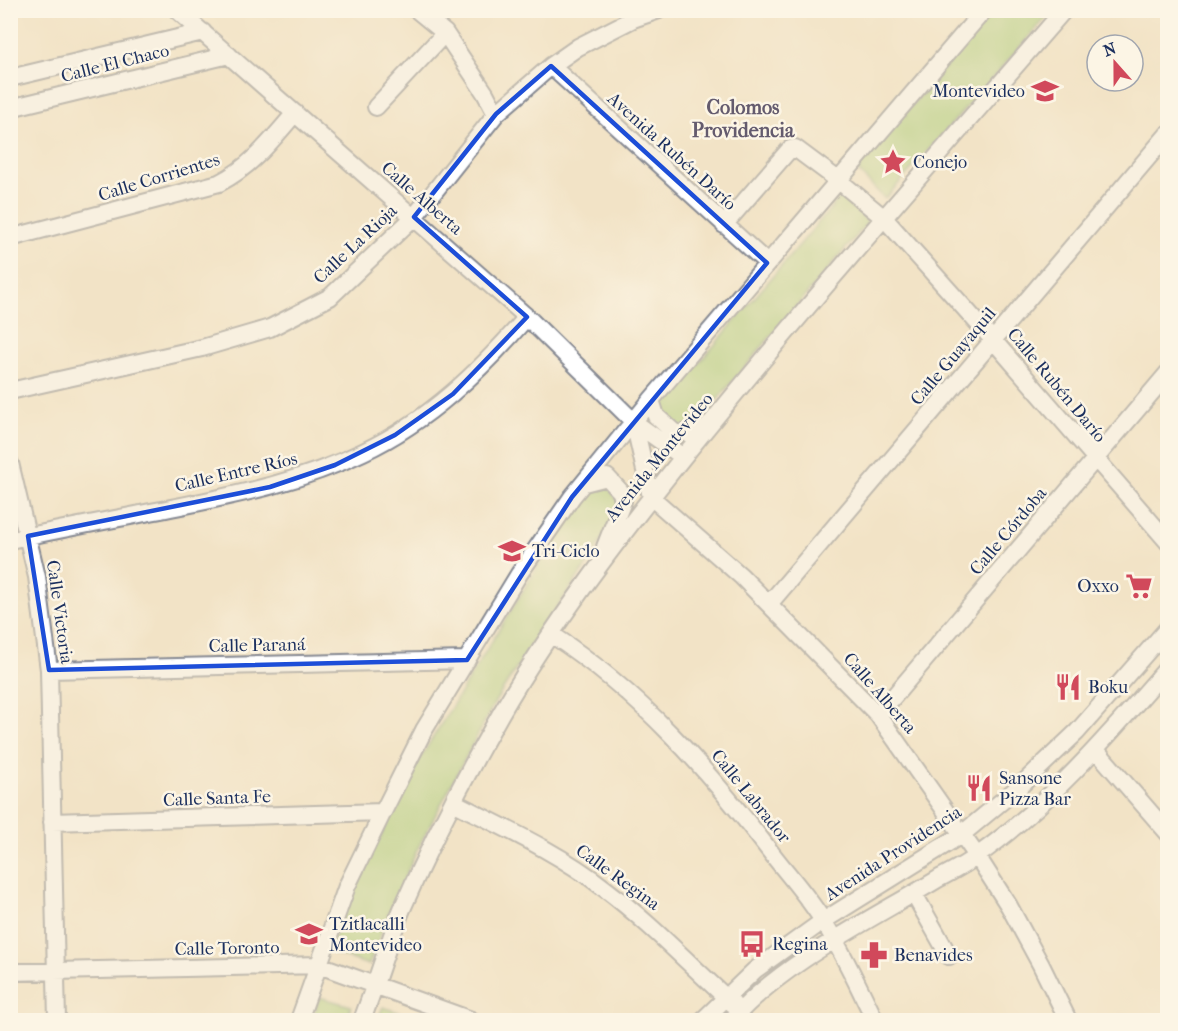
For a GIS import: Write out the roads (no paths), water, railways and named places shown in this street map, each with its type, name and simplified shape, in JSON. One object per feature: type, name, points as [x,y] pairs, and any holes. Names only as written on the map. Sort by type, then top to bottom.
[{"type":"street","name":"Calle Alberta","points":[[177,10],[527,317],[634,422],[684,457]]},
{"type":"street","points":[[417,10],[444,33],[485,93],[496,114]]},
{"type":"street","name":"Calle La Rioja","points":[[10,391],[202,348],[270,328],[330,297],[414,217],[496,114],[551,66],[578,46],[631,15],[659,10]]},
{"type":"street","points":[[299,1020],[347,886],[383,812],[424,730],[519,574],[572,497],[651,400],[984,10]]},
{"type":"street","name":"Avenida Montevideo","points":[[362,1020],[401,913],[453,802],[501,713],[599,564],[758,364],[1064,10]]},
{"type":"street","name":"Calle El Chaco","points":[[10,78],[203,33]]},
{"type":"street","points":[[376,107],[444,33]]},
{"type":"street","name":"Calle El Chaco","points":[[10,108],[230,55]]},
{"type":"street","name":"Avenida Rubén Darío","points":[[551,66],[767,263]]},
{"type":"street","name":"Calle Corrientes","points":[[10,238],[219,183],[242,169],[259,154],[295,113]]},
{"type":"street","name":"Calle Guayaquil","points":[[769,604],[1167,134]]},
{"type":"street","name":"Calle Rubén Darío","points":[[724,225],[790,149],[795,148],[884,218],[993,340],[1167,542]]},
{"type":"street","name":"Calle Entre Ríos","points":[[10,540],[270,488],[335,465],[395,435],[453,394],[485,364],[527,317]]},
{"type":"street","name":"Calle Córdoba","points":[[878,715],[1167,373]]},
{"type":"street","points":[[651,400],[656,416],[676,434],[706,429]]},
{"type":"street","points":[[634,422],[651,497]]},
{"type":"street","name":"Calle Victoria","points":[[10,463],[42,606],[49,670],[57,1020]]},
{"type":"street","points":[[584,483],[607,477],[622,495],[623,504],[599,564]]},
{"type":"street","name":"Calle Alberta","points":[[651,497],[732,568],[878,715],[977,856],[1009,906],[1068,1020]]},
{"type":"street","name":"Avenida Providencia","points":[[703,1020],[755,970],[823,921],[961,835],[1019,787],[1077,732],[1167,628]]},
{"type":"street","name":"Calle Labrador","points":[[551,634],[587,658],[684,745],[751,826],[823,921],[876,1020]]},
{"type":"street","name":"Calle Paraná","points":[[49,670],[467,660]]},
{"type":"street","points":[[736,1016],[794,968],[977,856],[1037,807],[1096,750],[1167,668]]},
{"type":"street","points":[[1096,750],[1167,833]]},
{"type":"street","name":"Calle Regina","points":[[453,802],[540,846],[602,886],[655,929],[725,997],[736,1016]]},
{"type":"street","name":"Calle Santa Fe","points":[[52,822],[383,812]]},
{"type":"street","points":[[914,894],[949,956]]},
{"type":"street","name":"Calle Toronto","points":[[10,972],[319,965],[471,1020]]},
{"type":"place","name":"Montevideo","points":[[1045,91]]},
{"type":"place","name":"Conejo","points":[[893,162]]},
{"type":"place","name":"Tri-Ciclo","points":[[512,551]]},
{"type":"place","name":"Oxxo","points":[[1139,586]]},
{"type":"place","name":"Boku","points":[[1068,687]]},
{"type":"place","name":"Sansone Pizza Bar","points":[[979,788]]},
{"type":"place","name":"Tzitlacalli Montevideo","points":[[309,934]]},
{"type":"place","name":"Regina","points":[[752,944]]},
{"type":"place","name":"Benavides","points":[[874,955]]},
{"type":"district","name":"Colomos Providencia","points":[[743,118]]}]
